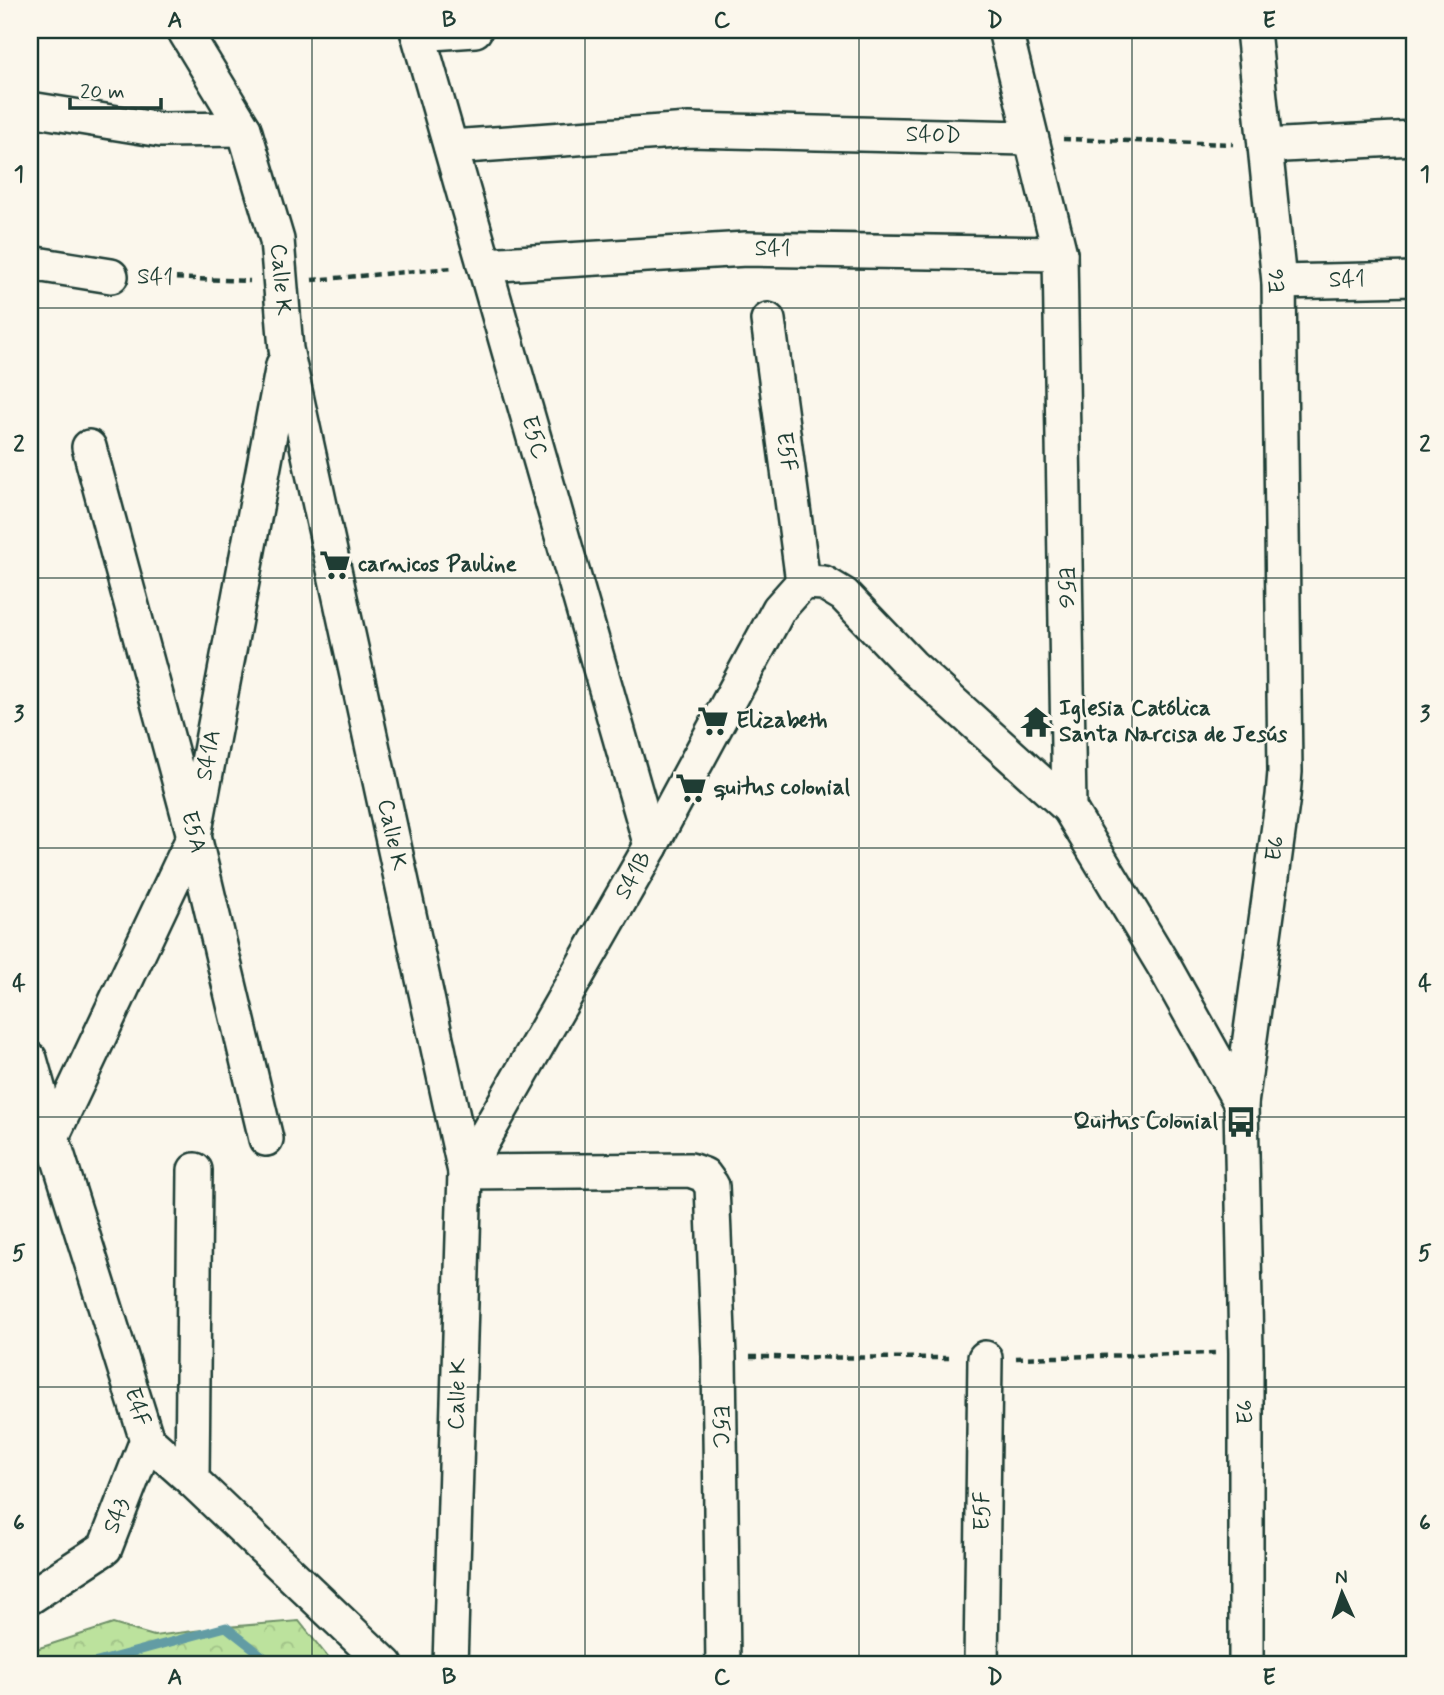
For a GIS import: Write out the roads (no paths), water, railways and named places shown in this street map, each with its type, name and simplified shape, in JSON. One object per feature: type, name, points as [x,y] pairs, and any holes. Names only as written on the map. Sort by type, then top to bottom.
[{"type":"street","name":"Calle K","points":[[184,30],[244,129],[277,240],[286,349],[465,1172],[450,1665]]},
{"type":"street","points":[[417,32],[475,30]]},
{"type":"street","name":"E5G","points":[[1005,30],[1060,254],[1069,808]]},
{"type":"street","name":"E6","points":[[1246,1665],[1246,1366],[1241,1104],[1285,772],[1279,282],[1253,30]]},
{"type":"street","name":"E5C","points":[[417,32],[651,846]]},
{"type":"street","points":[[30,109],[162,130],[244,129]]},
{"type":"street","name":"S40D","points":[[451,147],[689,130],[1031,138]]},
{"type":"street","points":[[1265,145],[1414,138]]},
{"type":"street","name":"S41","points":[[484,265],[746,249],[1060,254]]},
{"type":"street","name":"S41","points":[[30,263],[111,276]]},
{"type":"street","name":"S41","points":[[1279,282],[1414,279]]},
{"type":"street","name":"E5F","points":[[768,320],[803,582]]},
{"type":"street","name":"S41A","points":[[52,1137],[194,836],[286,349]]},
{"type":"street","name":"E5A","points":[[89,447],[194,836],[267,1139]]},
{"type":"street","points":[[803,582],[824,583],[844,595],[911,665],[1069,808],[1164,966],[1241,1104]]},
{"type":"street","name":"S41B","points":[[465,1172],[651,846],[779,609],[803,582]]},
{"type":"street","name":"E4F","points":[[30,1059],[146,1440],[192,1480],[386,1665]]},
{"type":"street","points":[[192,1480],[195,1170]]},
{"type":"street","name":"E5C","points":[[465,1172],[690,1170],[704,1175],[712,1186],[719,1357],[723,1665]]},
{"type":"street","name":"E5F","points":[[981,1665],[985,1358]]},
{"type":"street","name":"S43","points":[[30,1597],[104,1548],[146,1440]]},
{"type":"waterway","points":[[86,1665],[226,1627],[274,1665]]},
{"type":"place","name":"carnicos Pauline","points":[[335,565]]},
{"type":"place","name":"Elizabeth","points":[[713,721]]},
{"type":"place","name":"Iglesia Católica Santa Narcisa de Jesús","points":[[1036,722]]},
{"type":"place","name":"quitus colonial","points":[[691,788]]},
{"type":"place","name":"Quitus Colonial","points":[[1241,1122]]}]
